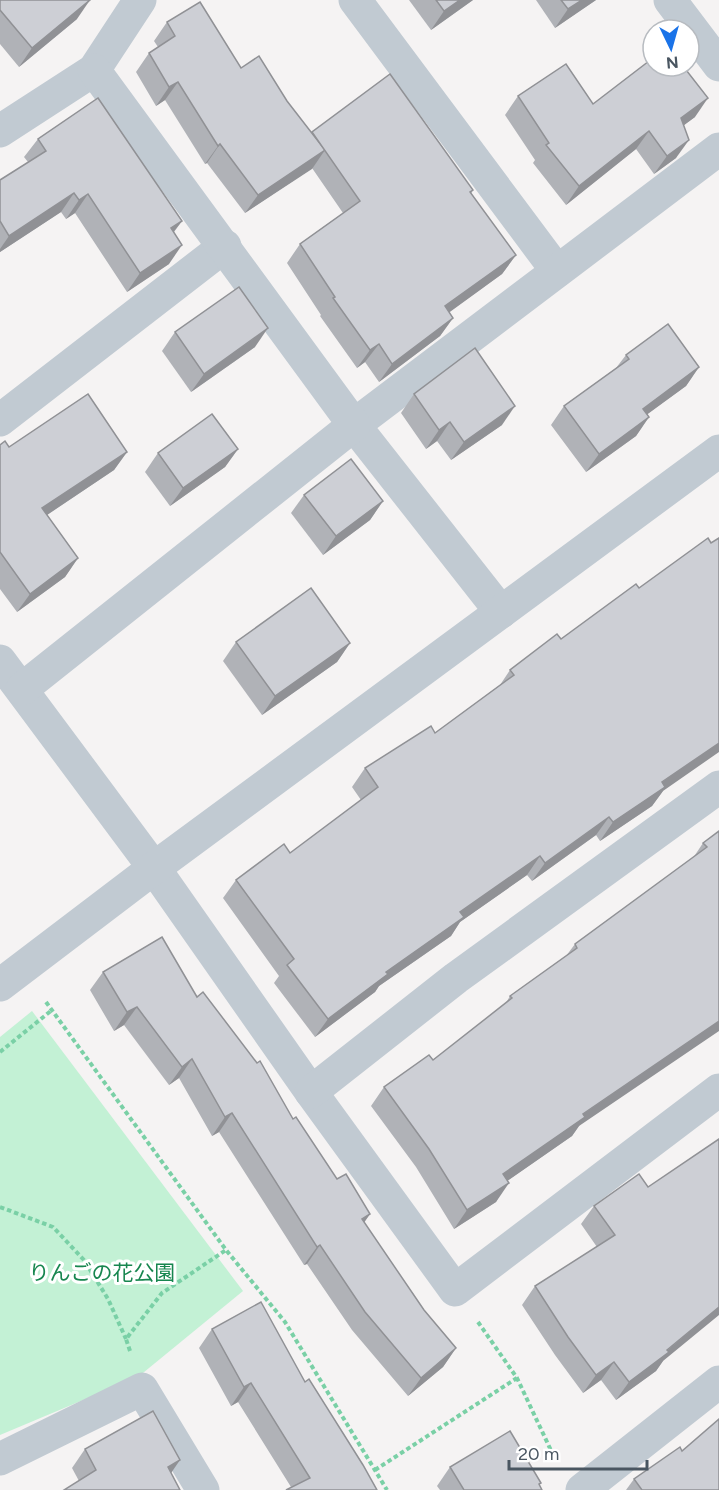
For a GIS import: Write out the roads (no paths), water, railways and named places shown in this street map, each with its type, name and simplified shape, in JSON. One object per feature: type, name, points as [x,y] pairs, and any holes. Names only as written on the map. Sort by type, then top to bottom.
[{"type":"street","points":[[0,131],[94,70],[140,0]]},
{"type":"street","points":[[355,0],[557,271]]},
{"type":"street","points":[[670,0],[719,65]]},
{"type":"street","points":[[94,70],[354,424],[501,612]]},
{"type":"street","points":[[22,689],[354,424],[719,149]]},
{"type":"street","points":[[0,420],[225,246]]},
{"type":"street","points":[[11,977],[153,868],[719,451]]},
{"type":"street","points":[[0,661],[153,868],[311,1092],[455,1290],[719,1090]]},
{"type":"street","points":[[311,1092],[456,978],[719,787]]},
{"type":"street","points":[[582,1490],[719,1382]]},
{"type":"street","points":[[0,1459],[142,1389],[203,1490]]},
{"type":"park label","name":"りんごの花公園","points":[[102,1273]]}]
